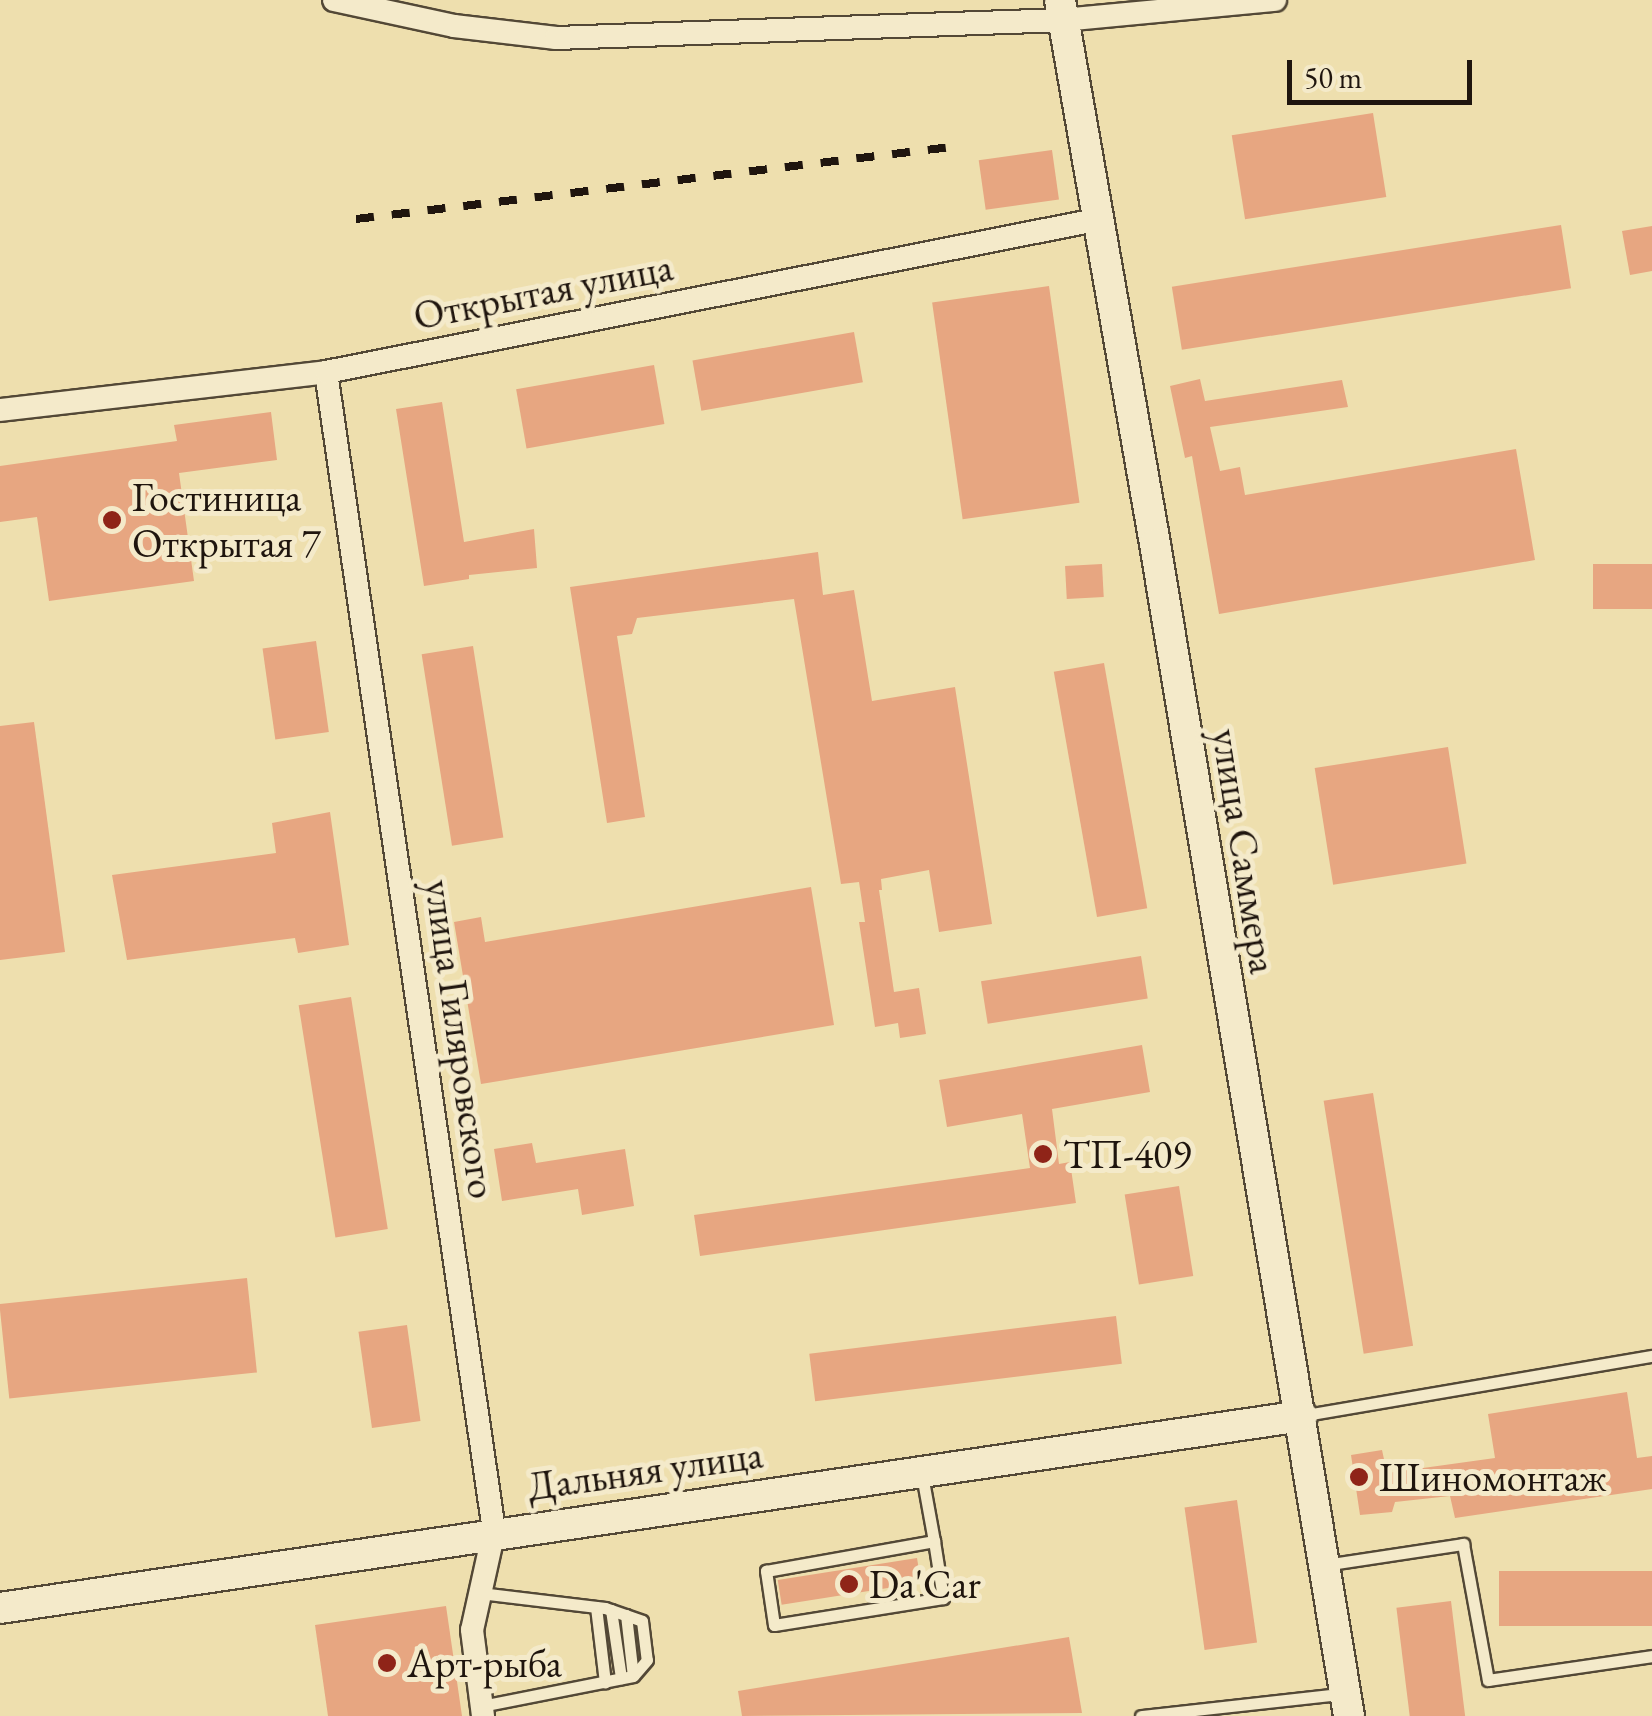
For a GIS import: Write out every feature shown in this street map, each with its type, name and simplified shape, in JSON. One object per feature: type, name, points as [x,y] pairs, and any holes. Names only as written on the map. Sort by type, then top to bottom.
[{"type":"street","points":[[335,0],[454,26],[556,38],[1275,0]]},
{"type":"street","name":"улица Саммера","points":[[1062,10],[1156,544],[1347,1705]]},
{"type":"street","name":"Открытая улица","points":[[0,410],[326,372],[1096,220]]},
{"type":"street","name":"улица Гиляровского","points":[[326,372],[494,1531],[472,1630],[482,1711]]},
{"type":"street","name":"Дальняя улица","points":[[0,1608],[494,1531],[1302,1416]]},
{"type":"lane","points":[[1302,1416],[1652,1356]]},
{"type":"lane","points":[[921,1471],[934,1541],[944,1598],[774,1625],[766,1571],[934,1541]]},
{"type":"lane","points":[[1324,1565],[1463,1544],[1488,1680],[1652,1656]]},
{"type":"lane","points":[[480,1593],[596,1607],[642,1622],[647,1660],[627,1677],[482,1711]]},
{"type":"lane","points":[[596,1607],[605,1682]]},
{"type":"lane","points":[[611,1610],[627,1677]]},
{"type":"lane","points":[[1140,1716],[1347,1705]]},
{"type":"building","points":[[1373,113],[1386,197],[1245,219],[1232,135]]},
{"type":"building","points":[[1052,150],[1059,200],[986,210],[979,160]]},
{"type":"building","points":[[1561,225],[1571,288],[1182,350],[1172,287]]},
{"type":"building","points":[[1652,226],[1652,271],[1630,275],[1622,231]]},
{"type":"building","points":[[1049,286],[1079,503],[963,519],[932,302]]},
{"type":"building","points":[[854,332],[863,382],[701,411],[692,360]]},
{"type":"building","points":[[654,365],[664,424],[527,448],[516,389]]},
{"type":"building","points":[[1200,379],[1205,401],[1342,380],[1348,407],[1210,427],[1220,471],[1240,467],[1245,495],[1516,449],[1535,560],[1219,614],[1192,456],[1185,458],[1170,386]]},
{"type":"building","points":[[442,402],[464,542],[534,529],[537,568],[469,575],[469,579],[424,586],[396,409]]},
{"type":"building","points":[[271,412],[277,460],[179,473],[194,581],[49,601],[37,517],[0,522],[0,466],[177,441],[174,425]]},
{"type":"building","points":[[818,552],[823,595],[854,590],[872,701],[955,687],[992,924],[939,932],[929,870],[881,879],[879,890],[894,992],[919,988],[926,1034],[900,1038],[898,1023],[875,1027],[859,922],[865,922],[859,882],[841,884],[794,599],[637,618],[632,634],[617,636],[645,817],[607,823],[570,587]]},
{"type":"building","points":[[1102,564],[1104,597],[1067,599],[1065,566]]},
{"type":"building","points":[[1593,564],[1652,564],[1652,609],[1593,609]]},
{"type":"building","points":[[316,641],[329,732],[275,740],[263,649]]},
{"type":"building","points":[[473,646],[503,838],[452,846],[422,654]]},
{"type":"building","points":[[1104,663],[1147,908],[1097,917],[1054,672]]},
{"type":"building","points":[[34,722],[65,952],[0,960],[0,726]]},
{"type":"building","points":[[1448,747],[1466,864],[1333,885],[1315,768]]},
{"type":"building","points":[[330,812],[349,945],[298,953],[295,938],[127,960],[112,875],[276,853],[272,823]]},
{"type":"building","points":[[811,887],[834,1025],[481,1084],[454,922],[481,917],[485,942]]},
{"type":"building","points":[[1141,956],[1148,998],[988,1024],[981,981]]},
{"type":"building","points":[[351,997],[388,1229],[335,1237],[299,1005]]},
{"type":"building","points":[[1142,1045],[1150,1092],[1052,1109],[1059,1164],[1070,1162],[1076,1203],[700,1256],[694,1215],[1030,1168],[1022,1114],[947,1127],[939,1080]]},
{"type":"building","points":[[1373,1093],[1413,1346],[1364,1354],[1324,1101]]},
{"type":"building","points":[[532,1143],[536,1163],[625,1149],[634,1206],[582,1215],[578,1189],[502,1201],[494,1149]]},
{"type":"building","points":[[1179,1186],[1193,1276],[1139,1284],[1125,1195]]},
{"type":"building","points":[[247,1278],[257,1372],[9,1399],[0,1304]]},
{"type":"building","points":[[1116,1316],[1122,1364],[815,1401],[809,1354]]},
{"type":"building","points":[[407,1325],[420,1421],[372,1428],[358,1332]]},
{"type":"building","points":[[1627,1392],[1637,1458],[1652,1456],[1652,1489],[1455,1518],[1450,1496],[1395,1502],[1392,1512],[1360,1515],[1351,1455],[1382,1450],[1387,1473],[1495,1458],[1488,1414]]},
{"type":"building","points":[[1237,1500],[1257,1643],[1205,1650],[1185,1507]]},
{"type":"building","name":"Da'Car","points":[[917,1558],[921,1583],[782,1605],[778,1580]]},
{"type":"building","points":[[1499,1571],[1652,1571],[1652,1626],[1499,1626]]},
{"type":"building","points":[[1451,1601],[1465,1716],[1410,1716],[1396,1608]]},
{"type":"building","name":"Арт-рыба","points":[[446,1606],[462,1716],[328,1716],[315,1625]]},
{"type":"building","points":[[1069,1637],[1082,1713],[742,1716],[738,1691]]},
{"type":"railway","points":[[356,219],[951,147]]},
{"type":"place","name":"Гостиница Открытая 7","points":[[112,520]]},
{"type":"place","name":"ТП-409","points":[[1043,1154]]},
{"type":"place","name":"Шиномонтаж","points":[[1359,1477]]},
{"type":"place","name":"Da'Car","points":[[849,1584]]},
{"type":"place","name":"Арт-рыба","points":[[387,1663]]}]
